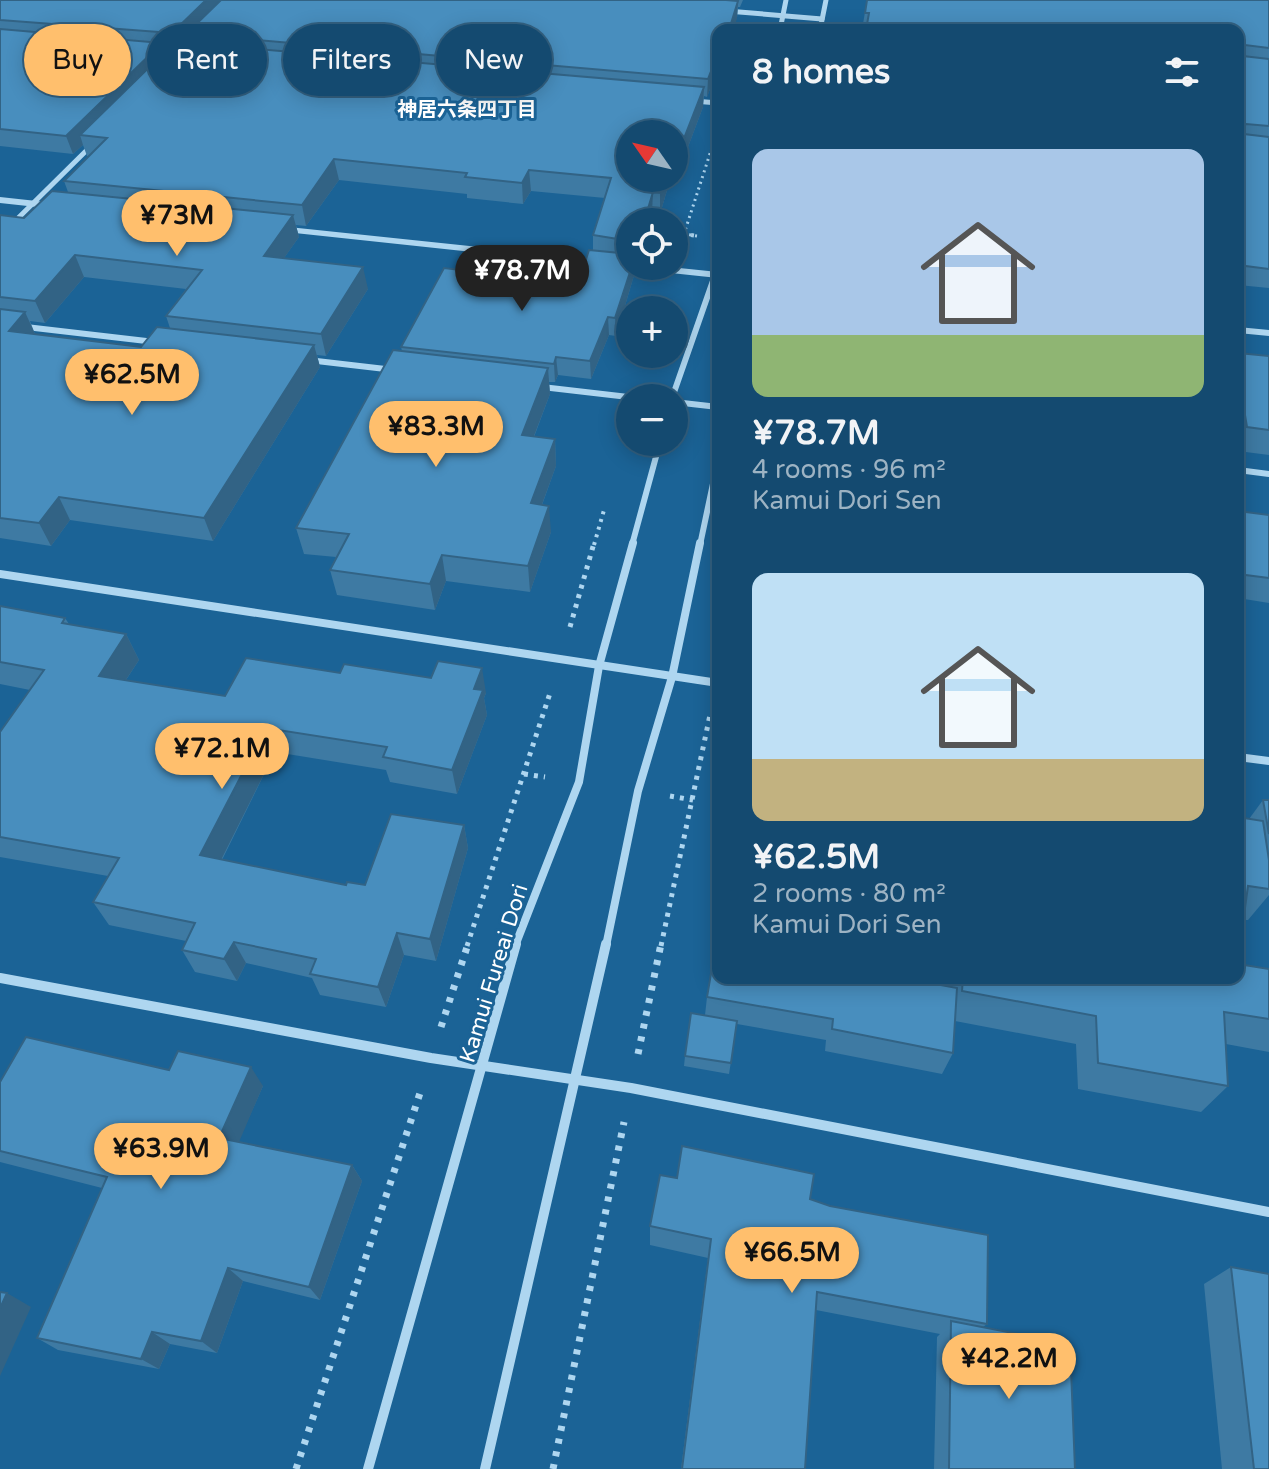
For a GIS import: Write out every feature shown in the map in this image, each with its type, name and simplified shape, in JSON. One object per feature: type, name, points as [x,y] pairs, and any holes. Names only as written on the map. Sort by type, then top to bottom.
[{"type":"street","points":[[780,24],[786,0]]},
{"type":"street","points":[[821,24],[826,0]]},
{"type":"street","points":[[724,11],[822,19]]},
{"type":"street","points":[[686,100],[712,102]]},
{"type":"street","points":[[0,236],[96,140]]},
{"type":"street","points":[[0,200],[64,207]]},
{"type":"street","points":[[268,228],[616,264]]},
{"type":"street","points":[[688,272],[712,274]]},
{"type":"street","points":[[679,384],[712,289]]},
{"type":"street","points":[[0,324],[171,344]]},
{"type":"street","points":[[1244,331],[1269,333]]},
{"type":"street","points":[[295,358],[404,371]]},
{"type":"street","points":[[528,385],[616,395]]},
{"type":"street","points":[[688,402],[712,406]]},
{"type":"street","name":"Kamui Fureai Dori","points":[[368,1469],[519,933],[579,782],[599,666],[656,456]]},
{"type":"street","points":[[1244,471],[1269,474]]},
{"type":"street","points":[[485,1469],[607,942],[638,791],[672,677],[712,488]]},
{"type":"street","points":[[0,574],[712,682]]},
{"type":"street","points":[[1244,758],[1269,761]]},
{"type":"street","points":[[0,978],[431,1058],[575,1079],[1269,1212]]},
{"type":"path","points":[[688,222],[712,148]]},
{"type":"path","points":[[296,1469],[560,660],[608,496]]},
{"type":"building","points":[[0,0],[206,0],[181,24],[147,24],[147,31],[131,30],[131,24],[0,20]]},
{"type":"building","points":[[221,0],[738,1],[731,24],[712,24],[712,69],[708,79],[552,66],[552,24],[436,24],[436,56],[420,54],[420,24],[283,24],[283,42],[267,41],[267,24],[196,24]]},
{"type":"building","points":[[867,0],[1269,0],[1269,48],[1244,46],[1244,24],[867,24],[869,13],[865,13]]},
{"type":"building","points":[[0,29],[24,31],[24,96],[107,96],[66,136],[0,129]]},
{"type":"building","points":[[131,40],[147,42],[147,58],[131,73]]},
{"type":"building","points":[[267,50],[283,51],[283,96],[420,96],[420,63],[436,64],[436,96],[552,96],[552,74],[704,87],[688,128],[688,120],[616,120],[616,192],[653,192],[648,208],[616,208],[616,239],[593,235],[611,178],[529,170],[522,183],[465,177],[467,173],[334,159],[302,205],[64,181],[107,138],[80,135],[120,96],[131,96],[131,85],[147,69],[147,96],[267,96]]},
{"type":"building","points":[[1244,56],[1269,59],[1269,126],[1244,125]]},
{"type":"building","points":[[1244,134],[1269,137],[1269,269],[1244,266]]},
{"type":"building","points":[[52,191],[293,215],[264,256],[363,267],[321,334],[166,316],[202,270],[75,255],[35,301],[0,297],[0,215],[24,218]]},
{"type":"building","points":[[589,250],[616,253],[616,280],[627,280],[622,296],[616,296],[615,318],[608,317],[590,361],[556,357],[554,364],[401,347],[444,268],[578,284]]},
{"type":"building","points":[[0,309],[25,312],[9,331],[141,347],[157,327],[314,345],[204,518],[59,497],[39,523],[0,518]]},
{"type":"building","points":[[393,350],[548,368],[522,435],[555,439],[531,503],[549,506],[528,566],[442,555],[430,584],[330,570],[349,534],[296,528]]},
{"type":"building","points":[[1244,354],[1269,356],[1269,430],[1247,427]]},
{"type":"building","points":[[1244,512],[1269,515],[1269,578],[1244,575]]},
{"type":"building","points":[[0,606],[65,618],[62,623],[126,634],[99,676],[225,696],[246,658],[340,673],[344,664],[431,678],[438,661],[482,668],[474,689],[483,690],[452,770],[383,757],[387,747],[266,728],[200,855],[346,885],[347,882],[365,885],[391,814],[464,825],[430,939],[397,933],[378,987],[310,974],[316,959],[234,942],[224,959],[182,950],[195,923],[93,902],[119,858],[0,837],[0,732],[44,670],[0,662]]},
{"type":"building","points":[[1263,800],[1269,800],[1269,834]]},
{"type":"building","points":[[1244,818],[1263,821],[1269,860],[1269,889],[1248,886],[1244,915]]},
{"type":"building","points":[[1244,965],[1269,969],[1269,1019],[1224,1012],[1228,1086],[1098,1063],[1096,1016],[962,991],[963,984],[1244,984]]},
{"type":"building","points":[[712,968],[712,984],[935,984],[957,988],[953,1053],[832,1029],[833,1019],[707,997]]},
{"type":"building","points":[[691,1013],[737,1021],[731,1063],[685,1056]]},
{"type":"building","points":[[26,1037],[169,1070],[178,1051],[251,1067],[219,1138],[352,1165],[309,1287],[228,1268],[201,1341],[152,1332],[141,1359],[37,1338],[107,1177],[0,1151],[0,1082]]},
{"type":"building","points":[[682,1146],[814,1174],[810,1199],[830,1206],[988,1235],[987,1324],[817,1292],[805,1469],[682,1469],[711,1239],[650,1226],[660,1175],[677,1178]]},
{"type":"building","points":[[1231,1267],[1269,1274],[1269,1469],[1254,1469]]},
{"type":"building","points":[[0,1292],[7,1293],[0,1308]]},
{"type":"building","points":[[951,1321],[1070,1344],[1075,1469],[949,1469]]},
{"type":"district","name":"神居六条四丁目","points":[[467,109]]}]
